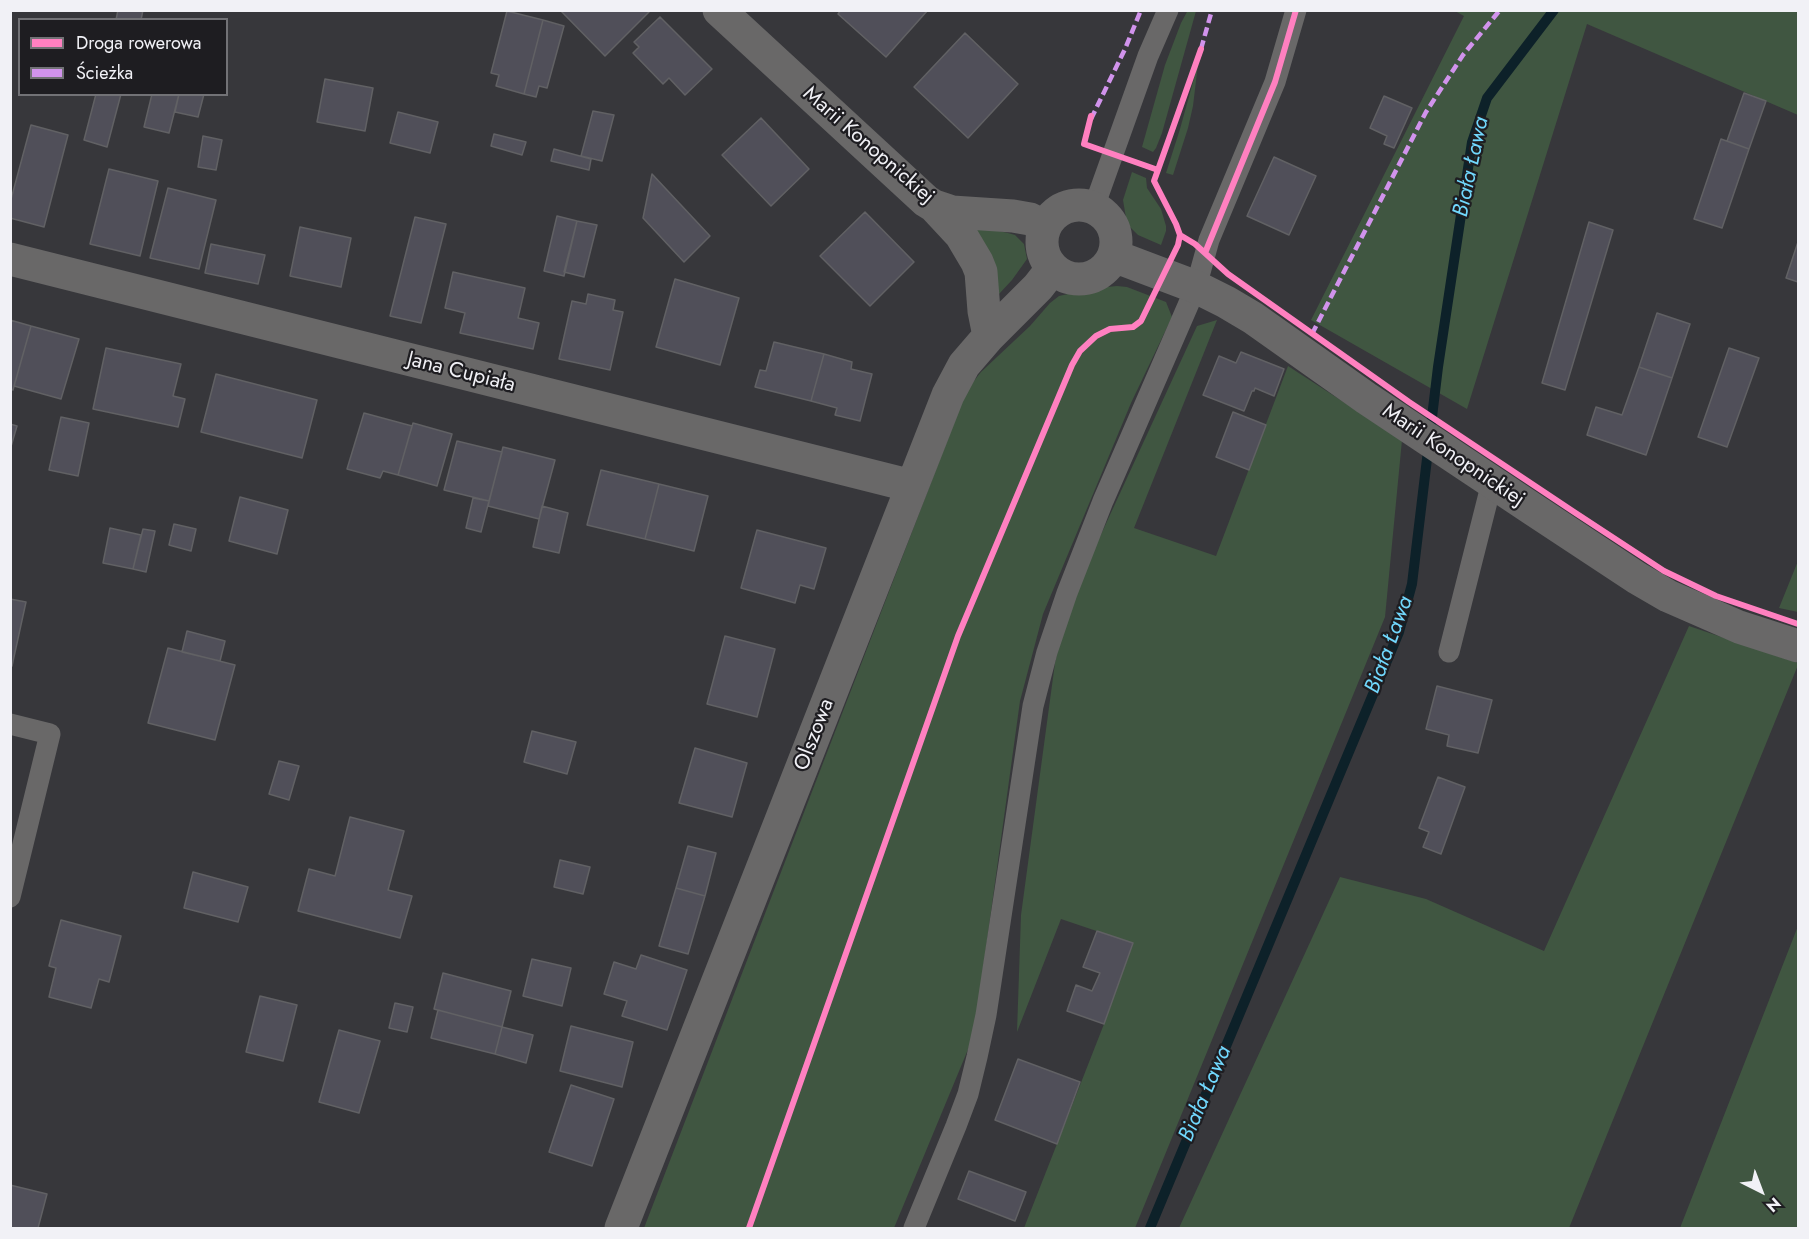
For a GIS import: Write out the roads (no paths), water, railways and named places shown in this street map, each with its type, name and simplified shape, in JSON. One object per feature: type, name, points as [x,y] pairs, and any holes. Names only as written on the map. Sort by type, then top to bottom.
[{"type":"street","name":"Marii Konopnickiej","points":[[719,10],[915,192],[934,206],[952,212],[1022,218],[1044,226]]},
{"type":"street","points":[[1083,204],[1094,207],[1106,215],[1114,227],[1117,242],[1114,256],[1098,274],[1074,279],[1062,276],[1046,260],[1041,249],[1044,226],[1060,209],[1083,204]]},
{"type":"street","points":[[934,206],[961,235],[973,253],[981,272],[984,311],[989,336]]},
{"type":"street","name":"Marii Konopnickiej","points":[[1114,256],[1196,286],[1252,318],[1402,423],[1637,578],[1668,596],[1739,627],[1798,646]]},
{"type":"street","name":"Jana Cupiała","points":[[10,259],[912,486]]},
{"type":"street","name":"Olszowa","points":[[621,1228],[948,395],[964,365],[1053,269]]},
{"type":"lane","points":[[1094,207],[1148,56],[1168,10]]},
{"type":"lane","points":[[914,1228],[960,1115],[977,1057],[986,1015],[1033,706],[1047,652],[1103,501],[1196,286],[1209,240],[1275,82],[1296,10]]},
{"type":"lane","points":[[1449,652],[1492,482]]},
{"type":"lane","points":[[10,724],[50,734],[10,897]]},
{"type":"waterway","name":"Biała Ława","points":[[1150,1228],[1399,632],[1412,584],[1438,367],[1472,142],[1487,98],[1554,10]]}]
